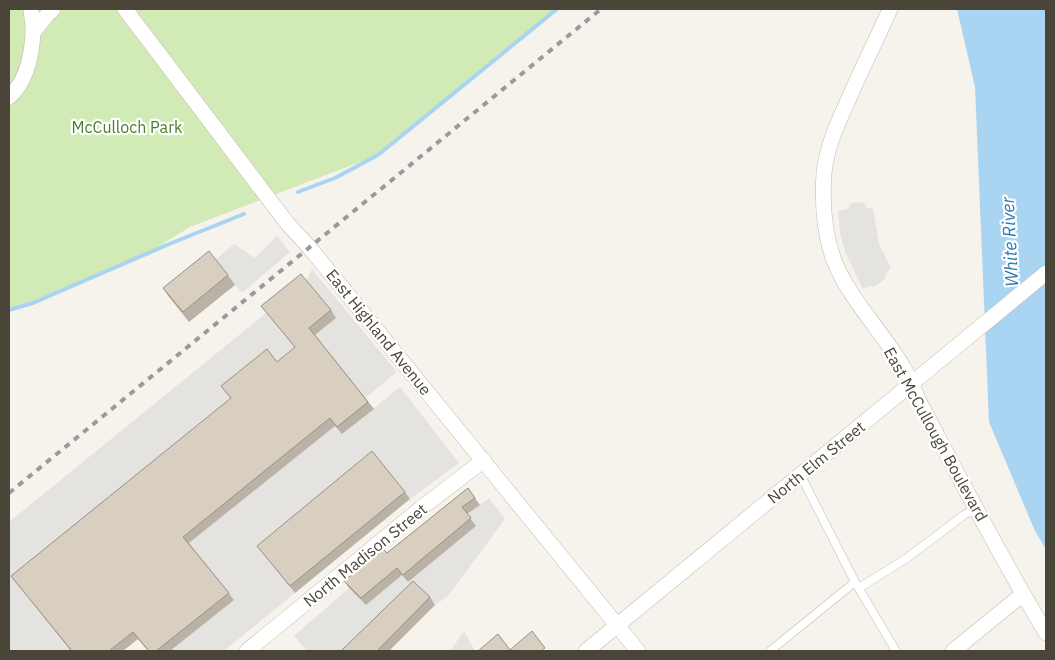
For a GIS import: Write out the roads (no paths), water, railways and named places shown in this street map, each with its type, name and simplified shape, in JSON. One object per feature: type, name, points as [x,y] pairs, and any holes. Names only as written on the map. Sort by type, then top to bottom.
[{"type":"street","points":[[9,98],[22,82],[28,60],[34,31],[31,9]]},
{"type":"street","points":[[34,31],[47,14],[54,9]]},
{"type":"street","name":"East Highland Avenue","points":[[125,9],[287,223],[316,255],[638,651]]},
{"type":"street","name":"East McCullough Boulevard","points":[[890,9],[851,91],[835,131],[825,168],[823,196],[828,240],[844,282],[897,357],[921,405],[1046,634]]},
{"type":"street","name":"North Elm Street","points":[[586,651],[1046,273]]},
{"type":"street","name":"North Madison Street","points":[[247,651],[420,509],[484,460]]},
{"type":"street","points":[[953,651],[1023,594]]},
{"type":"lane","points":[[800,474],[857,585],[896,651]]},
{"type":"lane","points":[[770,651],[857,585],[907,558],[964,515],[977,508]]},
{"type":"water","name":"White River","points":[[957,9],[1046,9],[1046,549],[1035,531],[989,422],[975,87]]},
{"type":"waterway","points":[[298,192],[335,178],[378,155],[557,9]]},
{"type":"waterway","points":[[9,310],[33,303],[169,244],[244,214]]},
{"type":"railway","points":[[9,493],[601,9]]},
{"type":"park label","name":"McCulloch Park","points":[[127,127]]}]
